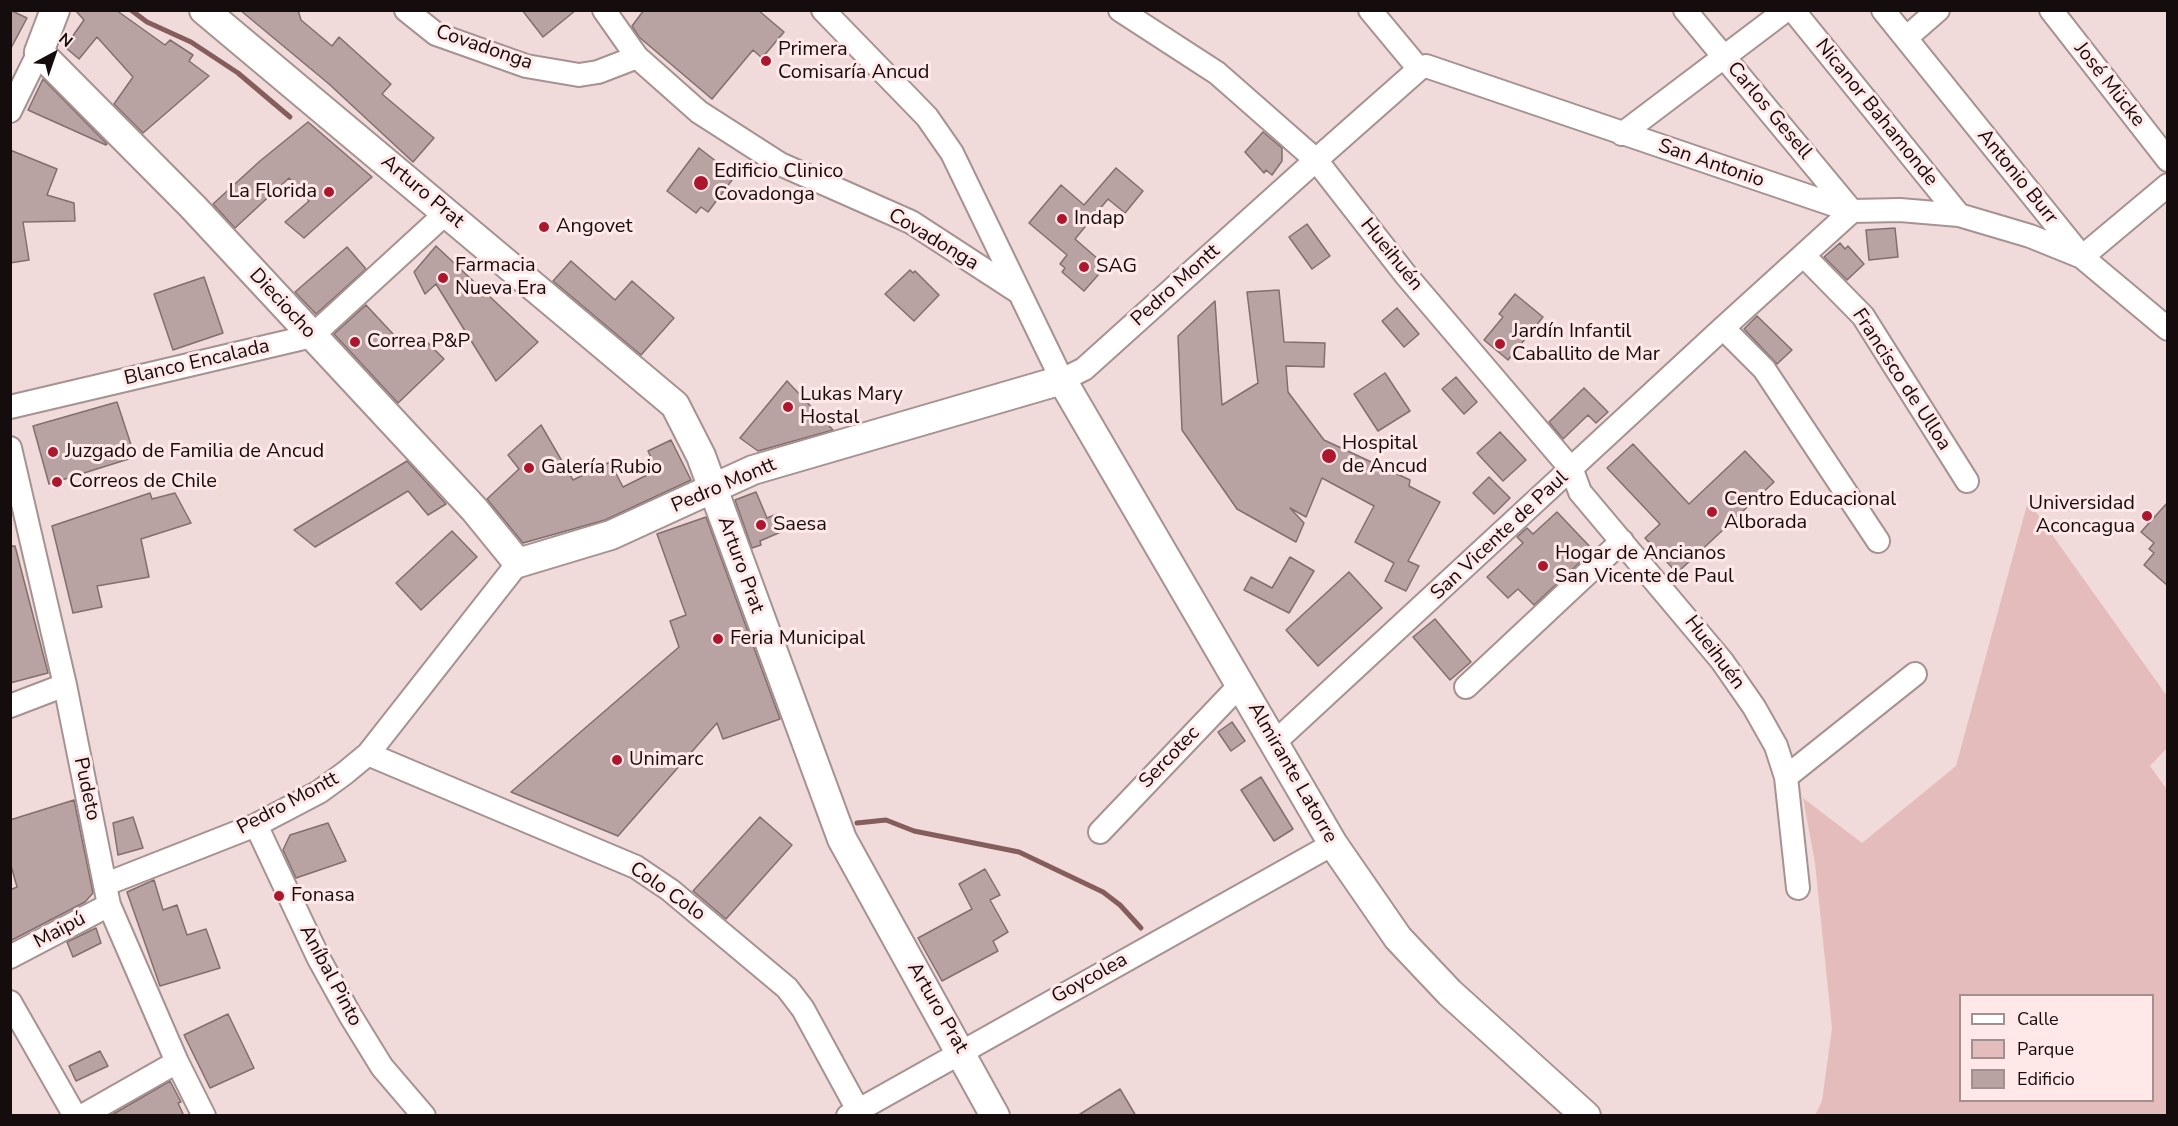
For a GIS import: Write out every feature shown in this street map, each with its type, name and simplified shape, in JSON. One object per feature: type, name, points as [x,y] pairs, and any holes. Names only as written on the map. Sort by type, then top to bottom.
[{"type":"main road","points":[[39,52],[55,10]]},
{"type":"main road","name":"Arturo Prat","points":[[204,10],[675,405],[701,456],[843,839],[995,1116]]},
{"type":"main road","name":"Dieciocho","points":[[39,52],[193,207],[474,509],[518,563]]},
{"type":"main road","name":"Pedro Montt","points":[[518,563],[611,535],[738,476],[1062,380]]},
{"type":"main road","name":"Almirante Latorre","points":[[1062,380],[1333,844],[1398,938],[1450,993],[1586,1116]]},
{"type":"main road","points":[[675,405],[738,476]]},
{"type":"street","name":"Covadonga","points":[[406,10],[436,34],[526,66],[579,75],[598,72],[637,57]]},
{"type":"street","points":[[823,10],[927,117],[952,153],[1062,380]]},
{"type":"street","name":"Hueihuén","points":[[1120,10],[1217,73],[1316,160],[1405,274],[1572,470],[1580,492],[1722,661],[1754,707],[1776,746],[1786,777],[1798,888]]},
{"type":"street","points":[[1370,10],[1419,69]]},
{"type":"street","name":"Carlos Gesell","points":[[1685,10],[1852,211]]},
{"type":"street","points":[[1622,134],[1786,10]]},
{"type":"street","name":"Nicanor Bahamonde","points":[[1792,10],[1959,215]]},
{"type":"street","name":"Antonio Burr","points":[[1883,10],[2082,257],[2168,329]]},
{"type":"street","points":[[1906,38],[1938,10]]},
{"type":"street","name":"José Mücke","points":[[2051,10],[2168,160]]},
{"type":"street","name":"Covadonga","points":[[615,15],[637,57],[699,112],[780,164],[911,222],[1017,291]]},
{"type":"street","points":[[10,111],[39,52]]},
{"type":"street","name":"San Antonio","points":[[1419,69],[1432,66],[1622,134],[1852,211],[1900,210],[1959,215],[2019,233],[2082,257]]},
{"type":"street","name":"Pedro Montt","points":[[1062,380],[1084,369],[1419,69]]},
{"type":"street","points":[[2082,257],[2168,185]]},
{"type":"street","name":"San Vicente de Paul","points":[[1275,742],[1852,211]]},
{"type":"street","name":"Blanco Encalada","points":[[10,407],[312,336],[446,213]]},
{"type":"street","name":"Francisco de Ulloa","points":[[1804,256],[1863,316],[1967,482]]},
{"type":"street","points":[[1723,328],[1764,369],[1878,541]]},
{"type":"street","name":"Pudeto","points":[[10,448],[65,685],[107,895],[177,1062],[204,1116]]},
{"type":"street","points":[[1466,687],[1622,541]]},
{"type":"street","name":"Pedro Montt","points":[[107,895],[256,825],[319,792],[368,754],[518,563]]},
{"type":"street","points":[[1786,777],[1916,674]]},
{"type":"street","name":"Sercotec","points":[[1100,832],[1241,684]]},
{"type":"street","points":[[10,706],[65,685]]},
{"type":"street","name":"Colo Colo","points":[[368,754],[636,867],[670,890],[787,988],[803,1009],[853,1113]]},
{"type":"street","name":"Aníbal Pinto","points":[[256,825],[319,959],[350,1015],[382,1067],[424,1116]]},
{"type":"street","name":"Goycolea","points":[[853,1113],[1333,844]]},
{"type":"street","name":"Maipú","points":[[10,957],[107,895]]},
{"type":"street","points":[[10,1002],[75,1116]]},
{"type":"street","points":[[82,1116],[177,1062]]},
{"type":"green space","points":[[2028,501],[2167,696],[2167,748],[2150,766],[2168,791],[2167,1115],[1815,1115],[1822,1101],[1832,1028],[1815,863],[1803,798],[1862,843],[1956,766]]},
{"type":"building","points":[[10,10],[27,18],[10,50]]},
{"type":"building","points":[[75,10],[116,10],[165,45],[170,40],[193,55],[189,61],[209,76],[143,133],[114,104],[133,77],[97,37],[79,59],[65,47],[84,20]]},
{"type":"building","points":[[240,10],[298,10],[301,20],[332,46],[339,37],[391,84],[382,94],[434,138],[413,162],[329,84]]},
{"type":"building","points":[[522,10],[576,10],[543,37]]},
{"type":"building","points":[[644,10],[758,10],[784,32],[762,58],[753,50],[712,99],[639,37],[632,26]]},
{"type":"building","points":[[43,79],[107,144],[106,145],[28,110]]},
{"type":"building","points":[[308,122],[372,177],[304,238],[285,222],[309,201],[289,178],[235,228],[213,204],[260,161]]},
{"type":"building","points":[[1263,132],[1282,148],[1282,161],[1272,175],[1266,170],[1264,173],[1245,152]]},
{"type":"building","name":"Edificio Clinico Covadonga","points":[[699,148],[735,176],[708,212],[701,207],[696,213],[667,191]]},
{"type":"building","points":[[10,150],[57,169],[47,195],[74,203],[75,221],[23,222],[29,260],[10,263]]},
{"type":"building","points":[[1116,168],[1143,191],[1125,213],[1108,199],[1075,239],[1106,266],[1084,291],[1062,272],[1065,268],[1060,264],[1067,255],[1029,223],[1061,185],[1084,205]]},
{"type":"building","points":[[1307,224],[1330,256],[1312,269],[1289,237]]},
{"type":"building","points":[[1895,228],[1898,257],[1869,260],[1866,230]]},
{"type":"building","points":[[1840,243],[1845,249],[1848,246],[1864,264],[1847,280],[1824,257]]},
{"type":"building","points":[[436,246],[538,342],[496,381],[436,284],[425,294],[414,272]]},
{"type":"building","points":[[347,247],[366,269],[316,314],[295,292]]},
{"type":"building","points":[[571,261],[615,300],[632,281],[674,318],[641,355],[553,281]]},
{"type":"building","points":[[910,270],[913,273],[915,271],[939,295],[914,321],[885,294]]},
{"type":"building","points":[[204,277],[223,333],[173,350],[154,294]]},
{"type":"building","points":[[1279,290],[1284,342],[1325,343],[1324,367],[1286,366],[1288,392],[1324,440],[1410,480],[1409,486],[1440,502],[1408,561],[1419,566],[1406,591],[1385,581],[1394,563],[1355,542],[1374,506],[1322,478],[1306,517],[1290,508],[1304,523],[1296,542],[1237,509],[1182,430],[1178,336],[1215,301],[1222,405],[1258,383],[1247,292]]},
{"type":"building","points":[[1515,294],[1543,317],[1508,360],[1484,340],[1503,317],[1499,314]]},
{"type":"building","points":[[366,305],[407,349],[421,336],[444,359],[398,403],[334,334]]},
{"type":"building","points":[[1397,308],[1419,334],[1404,347],[1382,321]]},
{"type":"building","points":[[1757,316],[1792,350],[1777,364],[1744,329]]},
{"type":"building","points":[[1385,373],[1410,411],[1378,431],[1354,394]]},
{"type":"building","points":[[1456,377],[1477,402],[1464,414],[1442,389]]},
{"type":"building","name":"Lukas Mary Hostal","points":[[787,381],[833,430],[758,451],[740,438]]},
{"type":"building","points":[[1584,388],[1608,412],[1596,423],[1588,415],[1563,439],[1549,422]]},
{"type":"building","points":[[117,402],[135,457],[49,484],[33,426]]},
{"type":"building","points":[[541,425],[573,480],[610,462],[623,487],[657,470],[648,451],[671,440],[691,480],[605,520],[523,543],[487,499],[519,469],[508,455]]},
{"type":"building","points":[[1500,432],[1526,460],[1503,481],[1477,453]]},
{"type":"building","name":"Centro Educacional Alborada","points":[[1633,444],[1689,504],[1745,451],[1774,482],[1677,573],[1645,538],[1660,524],[1607,468]]},
{"type":"building","points":[[407,461],[446,504],[428,515],[408,491],[315,547],[294,530]]},
{"type":"building","points":[[1489,477],[1510,498],[1494,514],[1473,493]]},
{"type":"building","name":"Saesa","points":[[756,492],[767,518],[777,514],[783,531],[760,541],[761,545],[752,548],[735,500]]},
{"type":"building","points":[[150,493],[152,499],[175,493],[191,523],[141,539],[149,577],[97,586],[102,607],[73,613],[52,526]]},
{"type":"building","points":[[2168,502],[2168,586],[2144,565],[2154,553],[2149,549],[2154,543],[2141,532]]},
{"type":"building","name":"Hogar de Ancianos San Vicente de Paul","points":[[1557,512],[1593,550],[1534,605],[1518,589],[1508,598],[1487,577],[1523,543],[1517,537],[1527,528],[1533,534]]},
{"type":"building","points":[[706,517],[780,719],[723,739],[717,723],[618,836],[511,792],[679,647],[670,621],[686,615],[657,534]]},
{"type":"building","points":[[452,531],[477,557],[421,610],[396,583]]},
{"type":"building","points":[[10,546],[15,546],[48,673],[10,683]]},
{"type":"building","points":[[1290,557],[1314,571],[1289,613],[1244,590],[1251,577],[1272,588]]},
{"type":"building","points":[[1349,572],[1382,608],[1318,666],[1286,630]]},
{"type":"building","points":[[1435,619],[1471,662],[1450,680],[1413,637]]},
{"type":"building","points":[[1232,722],[1245,741],[1231,751],[1218,732]]},
{"type":"building","points":[[1261,777],[1293,829],[1274,841],[1241,790]]},
{"type":"building","points":[[74,800],[93,893],[85,902],[10,941],[10,890],[17,887],[10,862],[10,820]]},
{"type":"building","points":[[133,817],[143,848],[118,855],[113,823]]},
{"type":"building","points":[[760,817],[792,845],[726,919],[693,891]]},
{"type":"building","points":[[328,823],[346,861],[296,878],[283,850],[290,835]]},
{"type":"building","points":[[985,869],[1000,895],[990,900],[1008,932],[993,941],[998,951],[942,981],[918,938],[972,909],[959,884]]},
{"type":"building","points":[[154,880],[163,910],[177,905],[187,935],[206,929],[220,968],[160,986],[127,892]]},
{"type":"building","points":[[96,928],[101,943],[73,957],[67,942]]},
{"type":"building","points":[[228,1014],[254,1068],[210,1088],[184,1035]]},
{"type":"building","points":[[100,1051],[108,1066],[76,1081],[69,1066]]},
{"type":"building","points":[[170,1081],[181,1102],[178,1103],[184,1116],[110,1116]]},
{"type":"building","points":[[1120,1089],[1136,1116],[1077,1116]]},
{"type":"waterway","points":[[131,10],[147,22],[191,42],[238,73],[290,117]]},
{"type":"waterway","points":[[857,823],[886,820],[914,831],[1019,852],[1103,892],[1120,905],[1141,928]]},
{"type":"place","name":"Primera Comisaría Ancud","points":[[766,61]]},
{"type":"place","name":"Edificio Clinico Covadonga","points":[[701,183]]},
{"type":"place","name":"La Florida","points":[[329,192]]},
{"type":"place","name":"Indap","points":[[1062,219]]},
{"type":"place","name":"Angovet","points":[[544,227]]},
{"type":"place","name":"SAG","points":[[1084,267]]},
{"type":"place","name":"Farmacia Nueva Era","points":[[443,278]]},
{"type":"place","name":"Correa P&P","points":[[355,342]]},
{"type":"place","name":"Jardín Infantil Caballito de Mar","points":[[1500,344]]},
{"type":"place","name":"Lukas Mary Hostal","points":[[788,407]]},
{"type":"place","name":"Juzgado de Familia de Ancud","points":[[53,452]]},
{"type":"place","name":"Hospital de Ancud","points":[[1329,456]]},
{"type":"place","name":"Galería Rubio","points":[[529,468]]},
{"type":"place","name":"Correos de Chile","points":[[57,482]]},
{"type":"place","name":"Centro Educacional Alborada","points":[[1712,512]]},
{"type":"place","name":"Universidad Aconcagua","points":[[2147,516]]},
{"type":"place","name":"Saesa","points":[[761,525]]},
{"type":"place","name":"Hogar de Ancianos San Vicente de Paul","points":[[1543,566]]},
{"type":"place","name":"Feria Municipal","points":[[718,639]]},
{"type":"place","name":"Unimarc","points":[[617,760]]},
{"type":"place","name":"Fonasa","points":[[279,896]]}]
